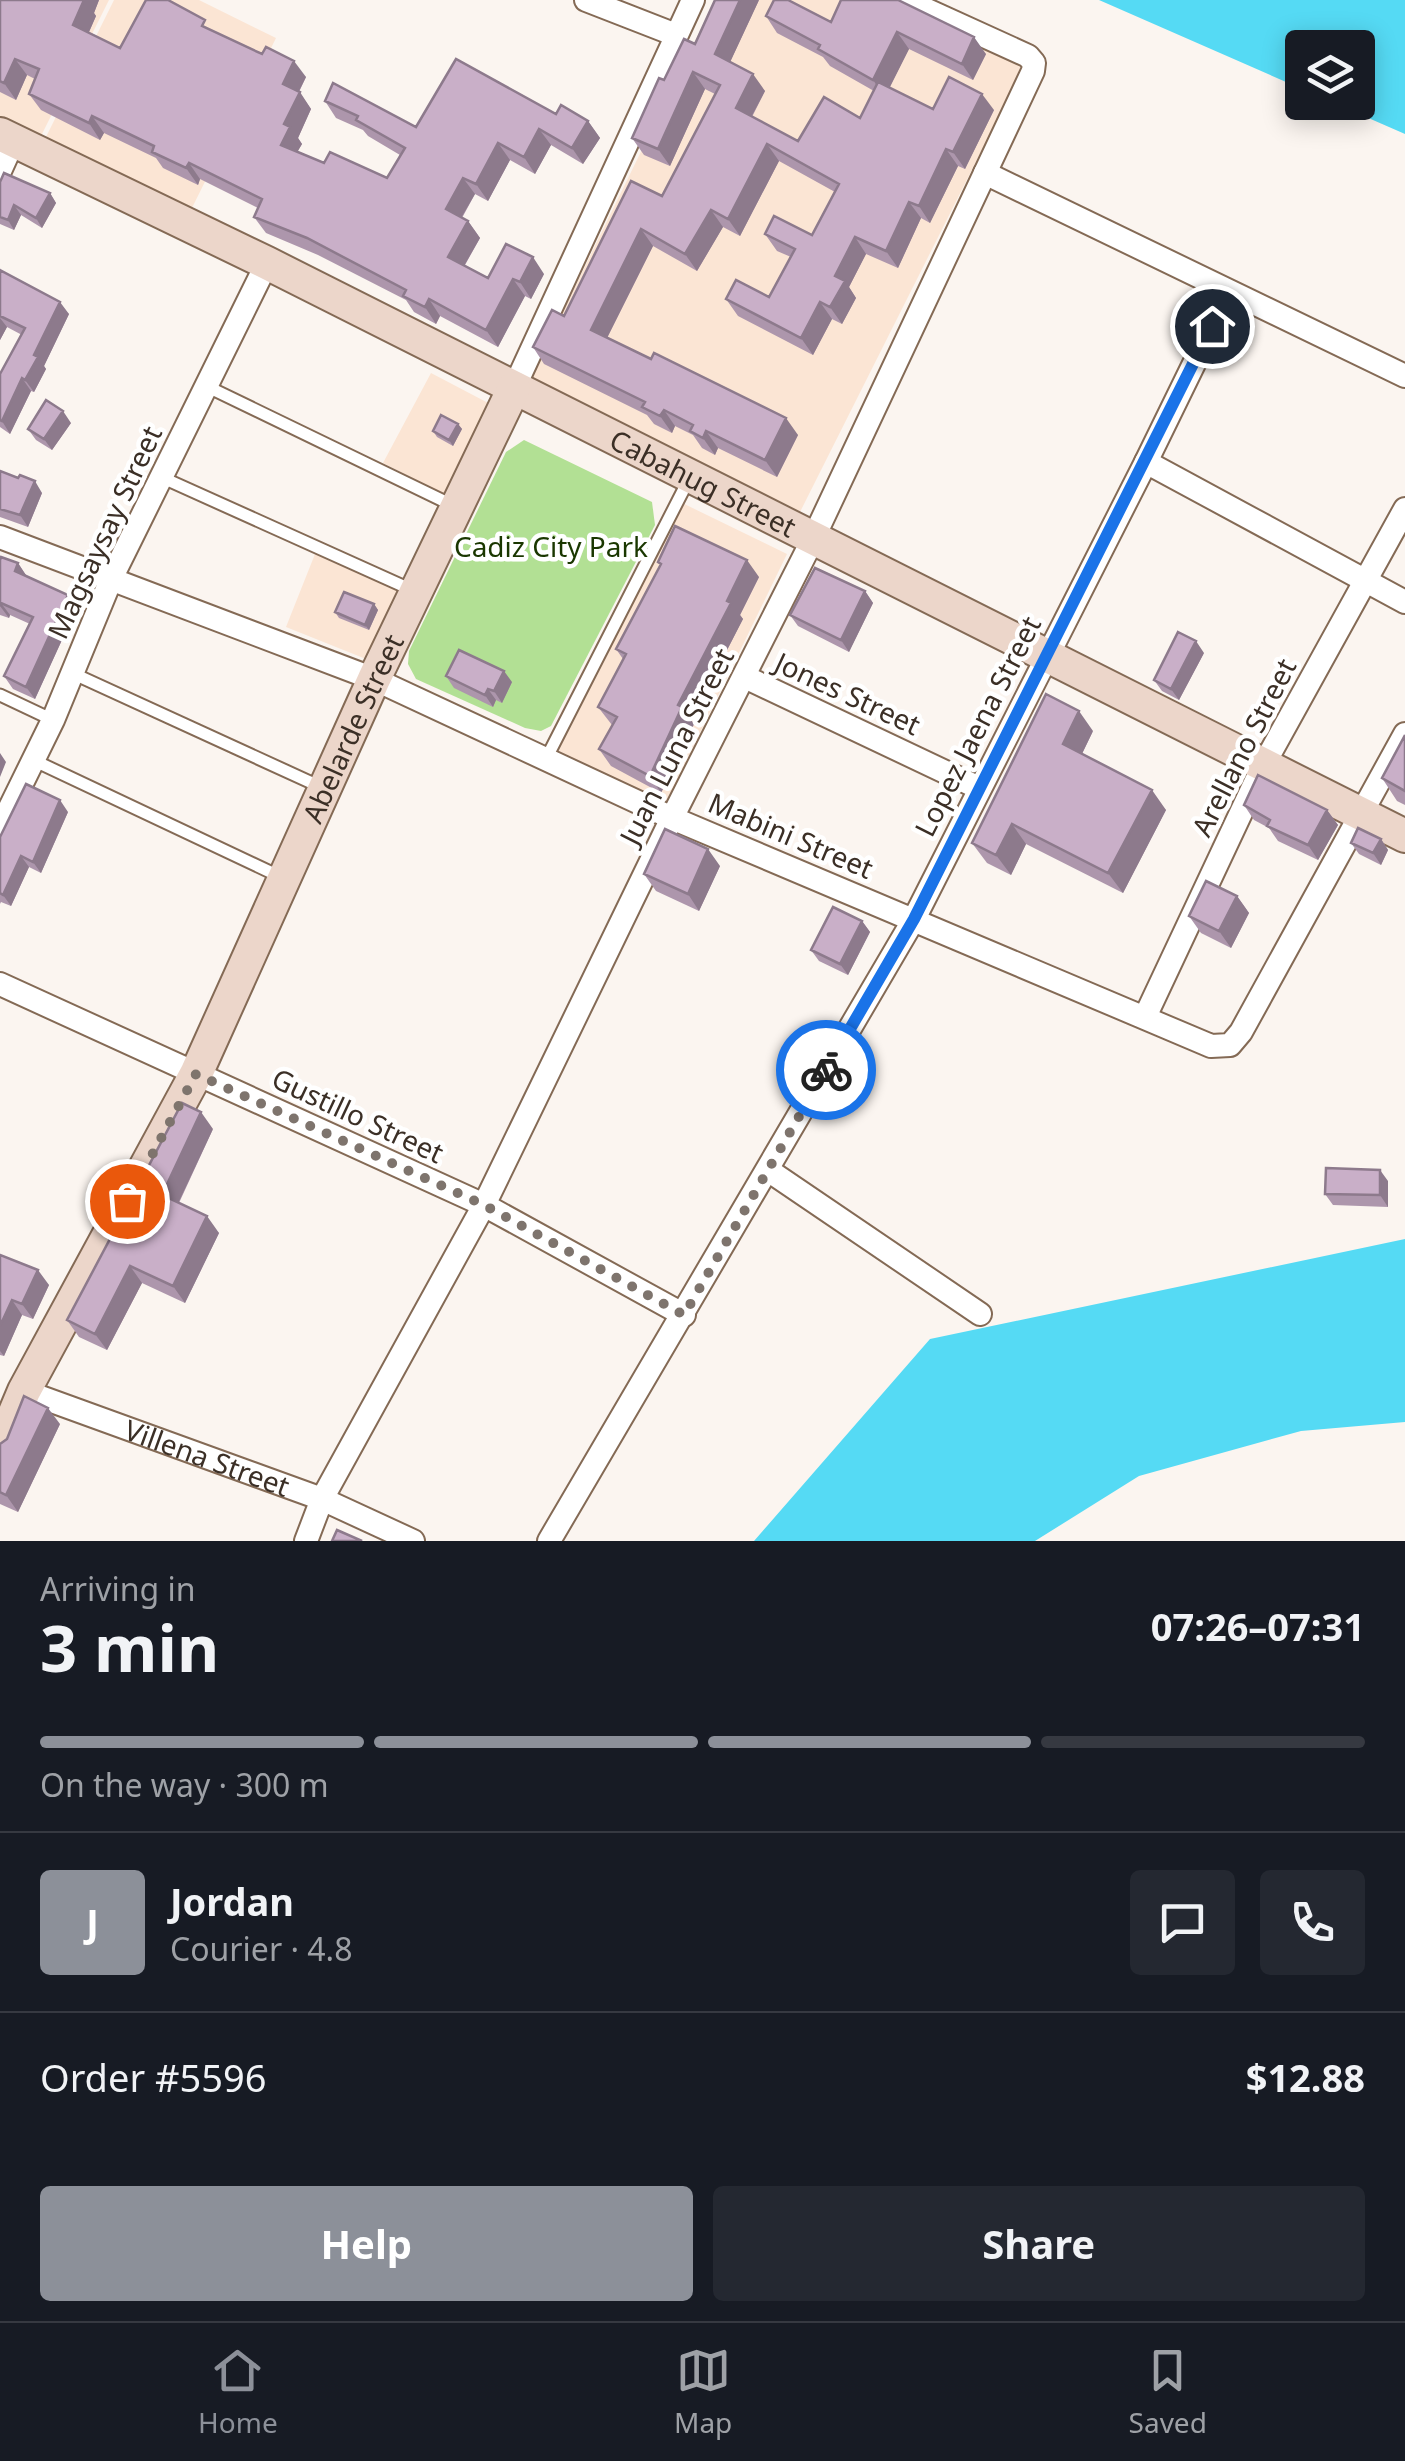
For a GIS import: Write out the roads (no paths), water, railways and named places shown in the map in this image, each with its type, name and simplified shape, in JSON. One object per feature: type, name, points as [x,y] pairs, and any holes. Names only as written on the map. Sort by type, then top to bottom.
[{"type":"street","points":[[586,0],[676,35]]},
{"type":"street","name":"Abelarde Street","points":[[0,1448],[12,1386],[196,1074],[374,679],[693,0]]},
{"type":"street","name":"Juan Luna Street","points":[[306,1541],[322,1499],[484,1205],[745,677],[986,173],[1034,63],[1028,56],[905,0]]},
{"type":"street","points":[[0,171],[7,137]]},
{"type":"street","name":"Cabahug Street","points":[[7,137],[267,263],[1405,836]]},
{"type":"street","points":[[986,173],[1405,376]]},
{"type":"street","name":"Magsaysay Street","points":[[0,828],[53,720],[112,577],[267,263]]},
{"type":"street","name":"Lopez Jaena Street","points":[[550,1541],[914,919],[1229,292]]},
{"type":"street","points":[[1146,462],[1405,602]]},
{"type":"street","name":"Arellano Street","points":[[1145,1017],[1264,766],[1405,509]]},
{"type":"street","name":"Mabini Street","points":[[0,536],[374,679],[672,818],[1211,1046],[1230,1045],[1241,1032],[1405,734]]},
{"type":"street","name":"Jones Street","points":[[745,677],[979,788]]},
{"type":"street","name":"Gustillo Street","points":[[0,984],[484,1205],[684,1315]]},
{"type":"street","points":[[768,1170],[980,1314]]},
{"type":"street","name":"Villena Street","points":[[12,1386],[322,1499],[413,1541]]},
{"type":"lane","points":[[206,386],[456,507]]},
{"type":"lane","points":[[161,477],[416,591]]},
{"type":"lane","points":[[547,757],[690,477]]},
{"type":"lane","points":[[72,673],[324,789]]},
{"type":"lane","points":[[0,695],[53,720]]},
{"type":"lane","points":[[33,760],[284,878]]},
{"type":"water","points":[[1099,0],[1405,0],[1405,134],[1373,120],[1375,30],[1285,30],[1285,82]]},
{"type":"water","points":[[1405,1239],[1405,1422],[1301,1431],[1139,1476],[1035,1541],[754,1541],[930,1339]]},
{"type":"park label","name":"Cadiz City Park","points":[[551,546]]}]
